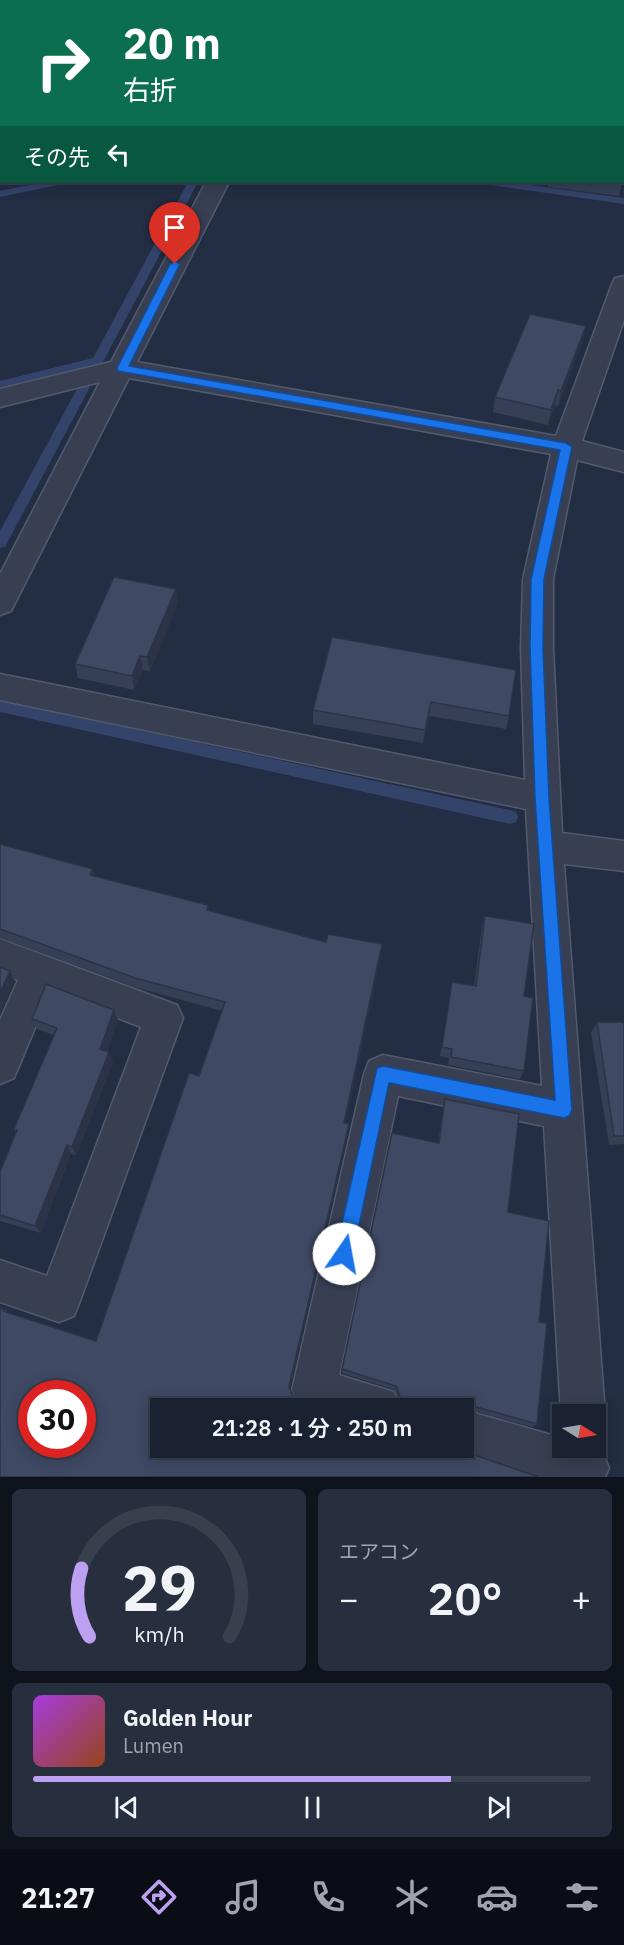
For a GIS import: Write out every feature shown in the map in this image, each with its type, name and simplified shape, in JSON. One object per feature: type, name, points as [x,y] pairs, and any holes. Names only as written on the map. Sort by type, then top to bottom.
[{"type":"street","points":[[0,603],[216,183]]},
{"type":"street","points":[[582,1404],[542,798],[537,579],[566,447],[616,333],[624,284]]},
{"type":"street","points":[[0,398],[122,368],[566,447],[624,462]]},
{"type":"street","points":[[0,687],[542,798]]},
{"type":"street","points":[[547,847],[624,856]]},
{"type":"street","points":[[0,956],[164,1018],[59,1301],[0,1281]]},
{"type":"street","points":[[0,1065],[40,971]]},
{"type":"street","points":[[342,1398],[314,1390],[383,1074],[564,1110]]},
{"type":"street","points":[[474,1436],[586,1464]]},
{"type":"building","points":[[530,314],[586,326],[561,391],[558,390],[551,410],[495,397]]},
{"type":"building","points":[[114,577],[176,589],[147,657],[140,656],[132,676],[75,664]]},
{"type":"building","points":[[332,637],[516,670],[509,716],[431,702],[425,730],[313,710]]},
{"type":"building","points":[[0,844],[93,869],[90,875],[208,905],[207,910],[326,942],[328,934],[382,944],[344,1123],[349,1124],[289,1387],[294,1398],[150,1398],[150,1458],[474,1458],[474,1455],[539,1477],[0,1477],[0,1308],[4,1309],[3,1311],[96,1341],[189,1073],[199,1076],[225,1002],[135,978],[0,929]]},
{"type":"building","points":[[485,916],[534,924],[524,996],[533,998],[524,1071],[451,1057],[452,1049],[442,1047],[452,982],[476,986]]},
{"type":"building","points":[[0,967],[10,971],[0,993]]},
{"type":"building","points":[[46,984],[114,1010],[100,1049],[109,1052],[72,1147],[67,1145],[35,1226],[0,1215],[0,1172],[17,1130],[14,1129],[57,1028],[32,1019]]},
{"type":"building","points":[[597,1022],[624,1022],[624,1136],[614,1136]]},
{"type":"building","points":[[445,1099],[519,1114],[508,1212],[549,1221],[539,1322],[547,1323],[537,1424],[474,1406],[474,1398],[401,1398],[396,1386],[342,1369],[392,1133],[439,1143]]},
{"type":"waterway","points":[[0,194],[53,183]]},
{"type":"waterway","points":[[97,361],[192,183]]},
{"type":"waterway","points":[[497,183],[624,201]]},
{"type":"waterway","points":[[0,385],[97,361]]},
{"type":"waterway","points":[[0,543],[84,387]]},
{"type":"waterway","points":[[0,706],[510,817]]},
{"type":"route","points":[[175,264],[122,368],[566,447],[537,579],[542,798],[564,1110],[383,1074],[344,1254]]}]
